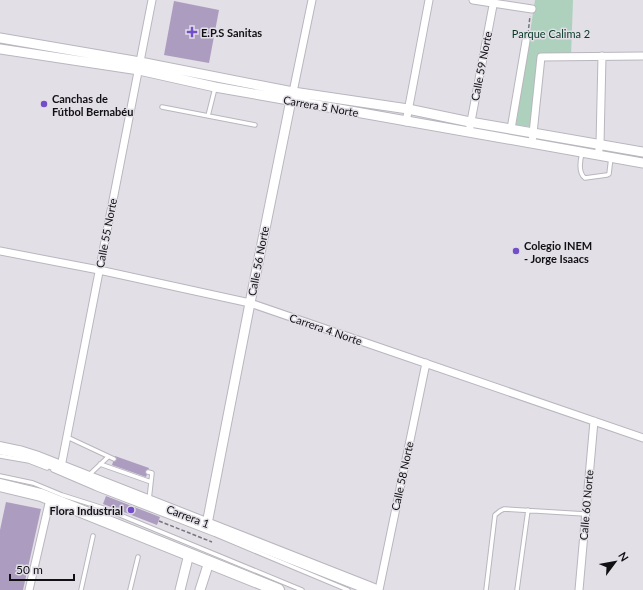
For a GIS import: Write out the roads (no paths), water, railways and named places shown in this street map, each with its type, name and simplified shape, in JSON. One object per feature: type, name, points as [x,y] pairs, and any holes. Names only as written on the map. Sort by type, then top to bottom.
[{"type":"main road","name":"Carrera 1","points":[[0,448],[19,452],[61,467],[374,590]]},
{"type":"main road","points":[[0,485],[50,499],[209,562],[272,589]]},
{"type":"street","name":"Calle 55 Norte","points":[[61,467],[152,0]]},
{"type":"street","name":"Calle 56 Norte","points":[[207,524],[250,303],[312,0]]},
{"type":"street","points":[[406,122],[429,0]]},
{"type":"street","points":[[473,0],[532,9]]},
{"type":"street","name":"Calle 59 Norte","points":[[469,132],[494,2]]},
{"type":"street","name":"Carrera 5 Norte","points":[[0,38],[292,96],[406,122],[643,163]]},
{"type":"street","points":[[512,129],[526,41]]},
{"type":"street","name":"Carrera 5 Norte","points":[[0,49],[139,66],[216,87],[408,109],[470,122],[643,152]]},
{"type":"street","points":[[598,155],[600,144],[602,56]]},
{"type":"street","points":[[532,143],[541,57],[643,56]]},
{"type":"street","name":"Carrera 4 Norte","points":[[0,251],[99,270],[250,303],[643,438]]},
{"type":"street","name":"Calle 58 Norte","points":[[379,590],[426,363]]},
{"type":"street","name":"Calle 60 Norte","points":[[579,590],[594,421]]},
{"type":"street","points":[[30,590],[50,499]]},
{"type":"street","points":[[180,590],[189,554]]},
{"type":"street","points":[[200,590],[209,562]]},
{"type":"lane","points":[[208,116],[216,87]]},
{"type":"lane","points":[[162,107],[254,126]]},
{"type":"lane","points":[[582,152],[580,161],[581,173],[585,178],[609,174],[611,157]]},
{"type":"lane","points":[[67,437],[114,459]]},
{"type":"lane","points":[[0,456],[29,461],[53,470],[95,488],[214,534],[348,590]]},
{"type":"lane","points":[[87,477],[108,457]]},
{"type":"lane","points":[[100,464],[151,482]]},
{"type":"lane","points":[[148,472],[152,473],[149,501]]},
{"type":"lane","points":[[0,476],[33,483],[62,495],[103,508],[302,590]]},
{"type":"lane","points":[[486,590],[495,515],[500,511],[504,509],[585,514]]},
{"type":"lane","points":[[517,590],[528,510]]},
{"type":"lane","points":[[81,590],[93,536]]},
{"type":"lane","points":[[130,590],[138,557]]},
{"type":"place","name":"E.P.S Sanitas","points":[[192,32]]},
{"type":"place","name":"Canchas de Fútbol Bernabéu","points":[[44,104]]},
{"type":"place","name":"Colegio INEM - Jorge Isaacs","points":[[516,251]]},
{"type":"place","name":"Flora Industrial","points":[[131,510]]},
{"type":"park label","name":"Parque Calima 2","points":[[551,33]]}]
